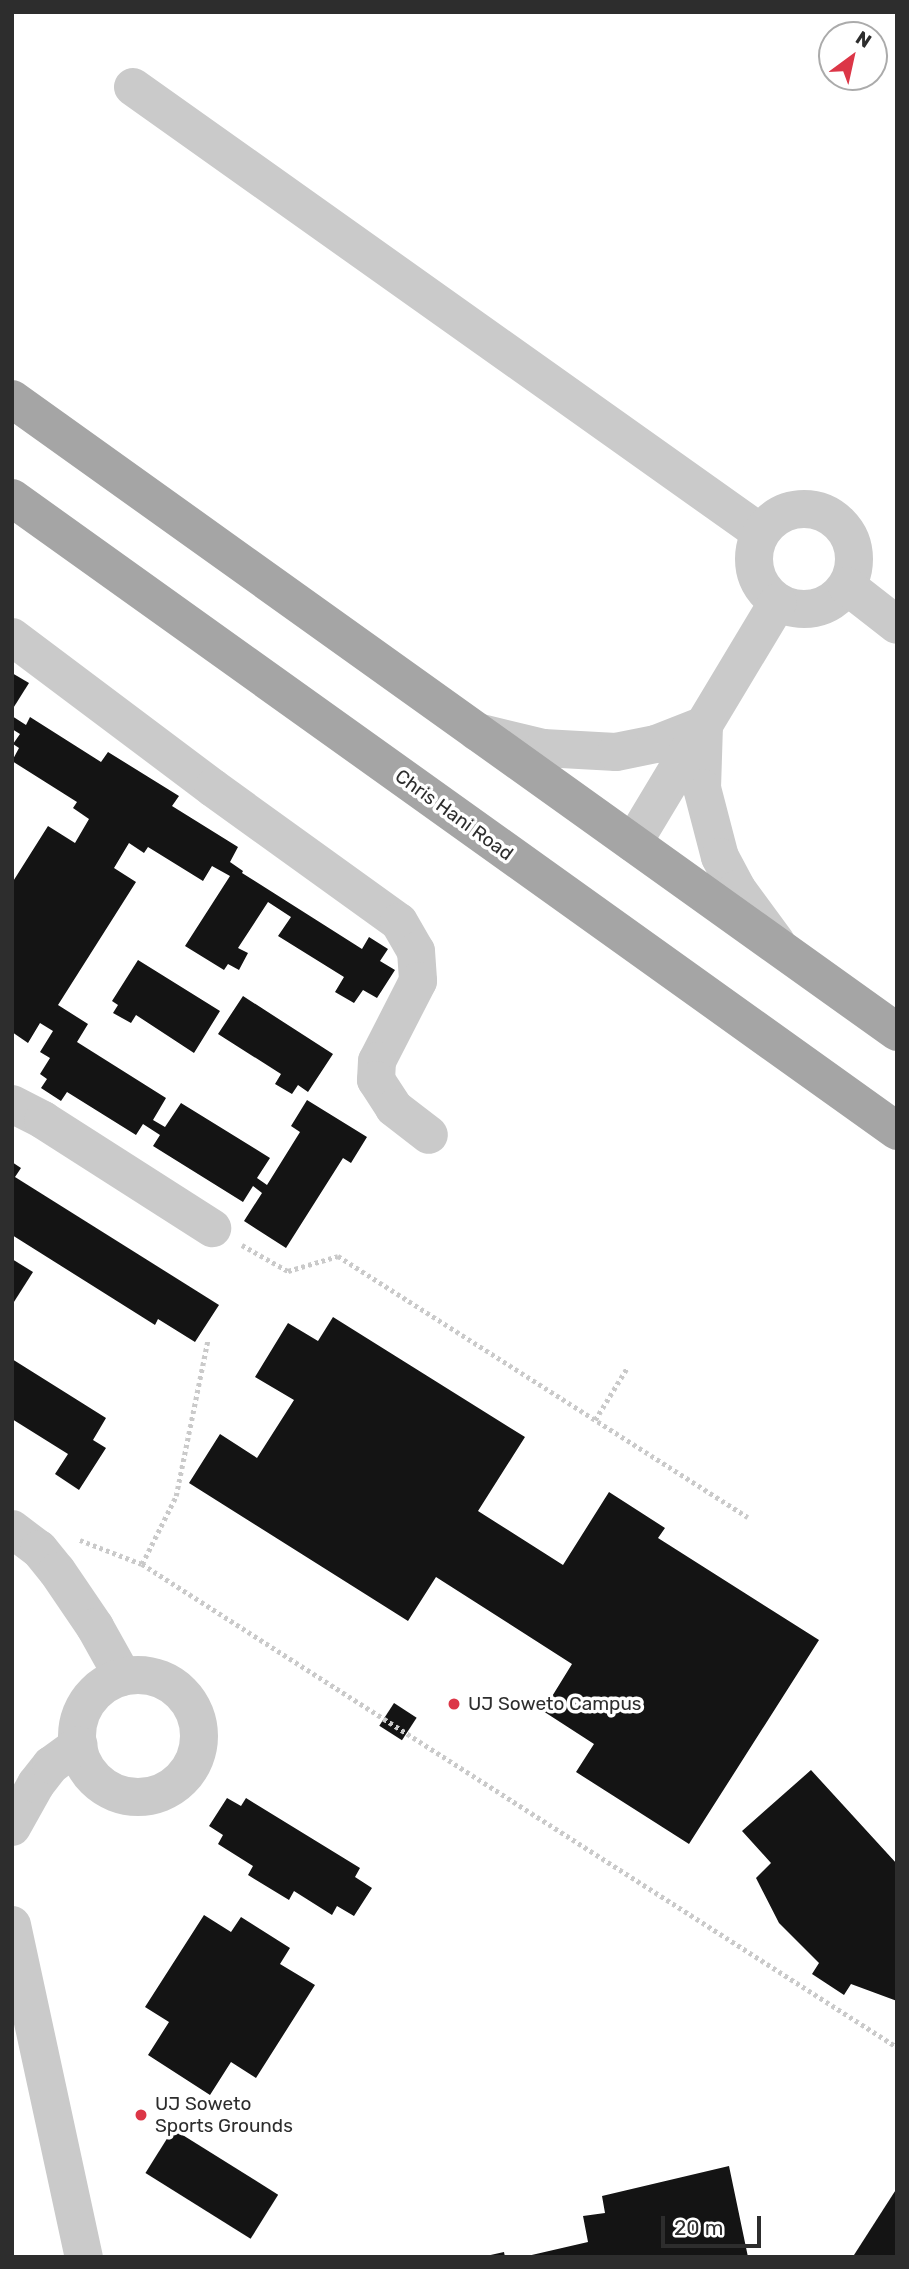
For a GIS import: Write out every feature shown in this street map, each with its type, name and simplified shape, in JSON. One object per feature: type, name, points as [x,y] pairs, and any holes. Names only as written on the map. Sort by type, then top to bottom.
[{"type":"main road","points":[[12,399],[897,1032]]},
{"type":"main road","name":"Chris Hani Road","points":[[12,498],[897,1131]]},
{"type":"lane","points":[[133,88],[761,533]]},
{"type":"lane","points":[[800,509],[831,516],[842,527],[853,548],[853,571],[847,586],[837,598],[823,606],[792,608],[778,602],[766,592],[754,563],[761,533],[771,521],[800,509]]},
{"type":"lane","points":[[847,586],[897,625]]},
{"type":"lane","points":[[633,843],[778,602]]},
{"type":"lane","points":[[12,637],[213,788],[399,922],[416,951],[418,981],[377,1061],[376,1080],[394,1108],[429,1135]]},
{"type":"lane","points":[[477,732],[543,748],[616,752],[656,744],[704,725]]},
{"type":"lane","points":[[704,725],[702,788],[720,857],[737,888],[781,949]]},
{"type":"lane","points":[[12,1104],[43,1120],[212,1228]]},
{"type":"lane","points":[[12,1529],[39,1549],[57,1570],[95,1627],[123,1677]]},
{"type":"lane","points":[[143,1675],[162,1680],[179,1690],[191,1705],[199,1725],[199,1745],[192,1764],[180,1780],[163,1792],[143,1797],[123,1795],[104,1787],[89,1772],[79,1745],[81,1715],[90,1698],[105,1684],[123,1677],[143,1675]]},
{"type":"lane","points":[[12,1827],[36,1784],[51,1765],[79,1745]]},
{"type":"lane","points":[[12,1925],[85,2257]]},
{"type":"path","points":[[212,1228],[288,1270],[338,1256],[748,1517]]},
{"type":"path","points":[[142,1564],[176,1496],[208,1339]]},
{"type":"path","points":[[595,1420],[627,1368]]},
{"type":"path","points":[[68,1535],[142,1564],[897,2047]]},
{"type":"building","points":[[12,673],[29,683],[12,710]]},
{"type":"building","points":[[12,716],[26,725],[30,717],[101,762],[108,752],[179,796],[172,806],[238,847],[230,862],[243,871],[242,873],[362,949],[369,937],[388,949],[380,961],[395,970],[377,998],[363,990],[354,1003],[335,992],[344,977],[278,936],[291,917],[268,902],[238,948],[248,953],[239,970],[228,964],[224,970],[185,946],[230,876],[212,866],[203,881],[148,847],[144,853],[129,843],[114,868],[136,882],[58,1005],[88,1024],[77,1042],[166,1098],[153,1120],[165,1127],[181,1103],[270,1158],[257,1178],[267,1185],[300,1132],[291,1126],[307,1100],[367,1137],[351,1163],[343,1158],[286,1248],[244,1221],[262,1193],[253,1186],[243,1202],[153,1146],[160,1135],[143,1124],[136,1135],[67,1092],[61,1101],[41,1088],[47,1079],[40,1074],[50,1058],[40,1052],[53,1031],[40,1023],[28,1043],[12,1032],[12,883],[48,826],[75,843],[89,819],[73,808],[77,802],[12,761],[19,748],[13,744],[20,734],[12,729]]},
{"type":"building","points":[[138,960],[220,1011],[194,1053],[136,1015],[131,1023],[113,1013],[118,1005],[112,1001]]},
{"type":"building","points":[[243,996],[333,1054],[308,1092],[298,1085],[292,1094],[275,1084],[281,1074],[218,1034]]},
{"type":"building","points":[[12,1162],[21,1168],[15,1177],[219,1305],[195,1342],[158,1319],[155,1325],[12,1235]]},
{"type":"building","points":[[12,1259],[33,1272],[12,1305]]},
{"type":"building","points":[[333,1317],[525,1437],[478,1511],[563,1565],[609,1492],[665,1528],[658,1538],[819,1640],[689,1844],[576,1772],[594,1744],[543,1711],[572,1664],[436,1577],[408,1621],[189,1483],[220,1434],[257,1458],[294,1400],[255,1377],[288,1323],[318,1341]]},
{"type":"building","points":[[12,1359],[106,1418],[93,1440],[106,1448],[79,1490],[55,1474],[68,1454],[12,1419]]},
{"type":"building","points":[[394,1703],[417,1718],[402,1740],[379,1726]]},
{"type":"building","points":[[811,1770],[897,1864],[897,2001],[851,1984],[844,1995],[812,1974],[819,1963],[779,1923],[756,1878],[771,1863],[742,1831]]},
{"type":"building","points":[[227,1798],[241,1806],[246,1798],[360,1868],[355,1877],[372,1888],[354,1916],[337,1906],[332,1915],[294,1891],[289,1900],[248,1875],[253,1866],[218,1844],[223,1835],[209,1826]]},
{"type":"building","points":[[204,1915],[231,1932],[241,1917],[290,1948],[280,1964],[315,1985],[256,2078],[231,2062],[210,2095],[148,2055],[169,2022],[145,2007]]},
{"type":"building","points":[[173,2129],[278,2195],[251,2239],[145,2173]]},
{"type":"building","points":[[729,2166],[748,2257],[523,2257],[588,2242],[583,2216],[605,2213],[602,2196]]},
{"type":"building","points":[[897,2188],[897,2257],[854,2257],[854,2255]]},
{"type":"building","points":[[504,2252],[505,2257],[486,2257],[486,2256]]},
{"type":"place","name":"UJ Soweto Campus","points":[[454,1704]]},
{"type":"place","name":"UJ Soweto Sports Grounds","points":[[141,2115]]}]
